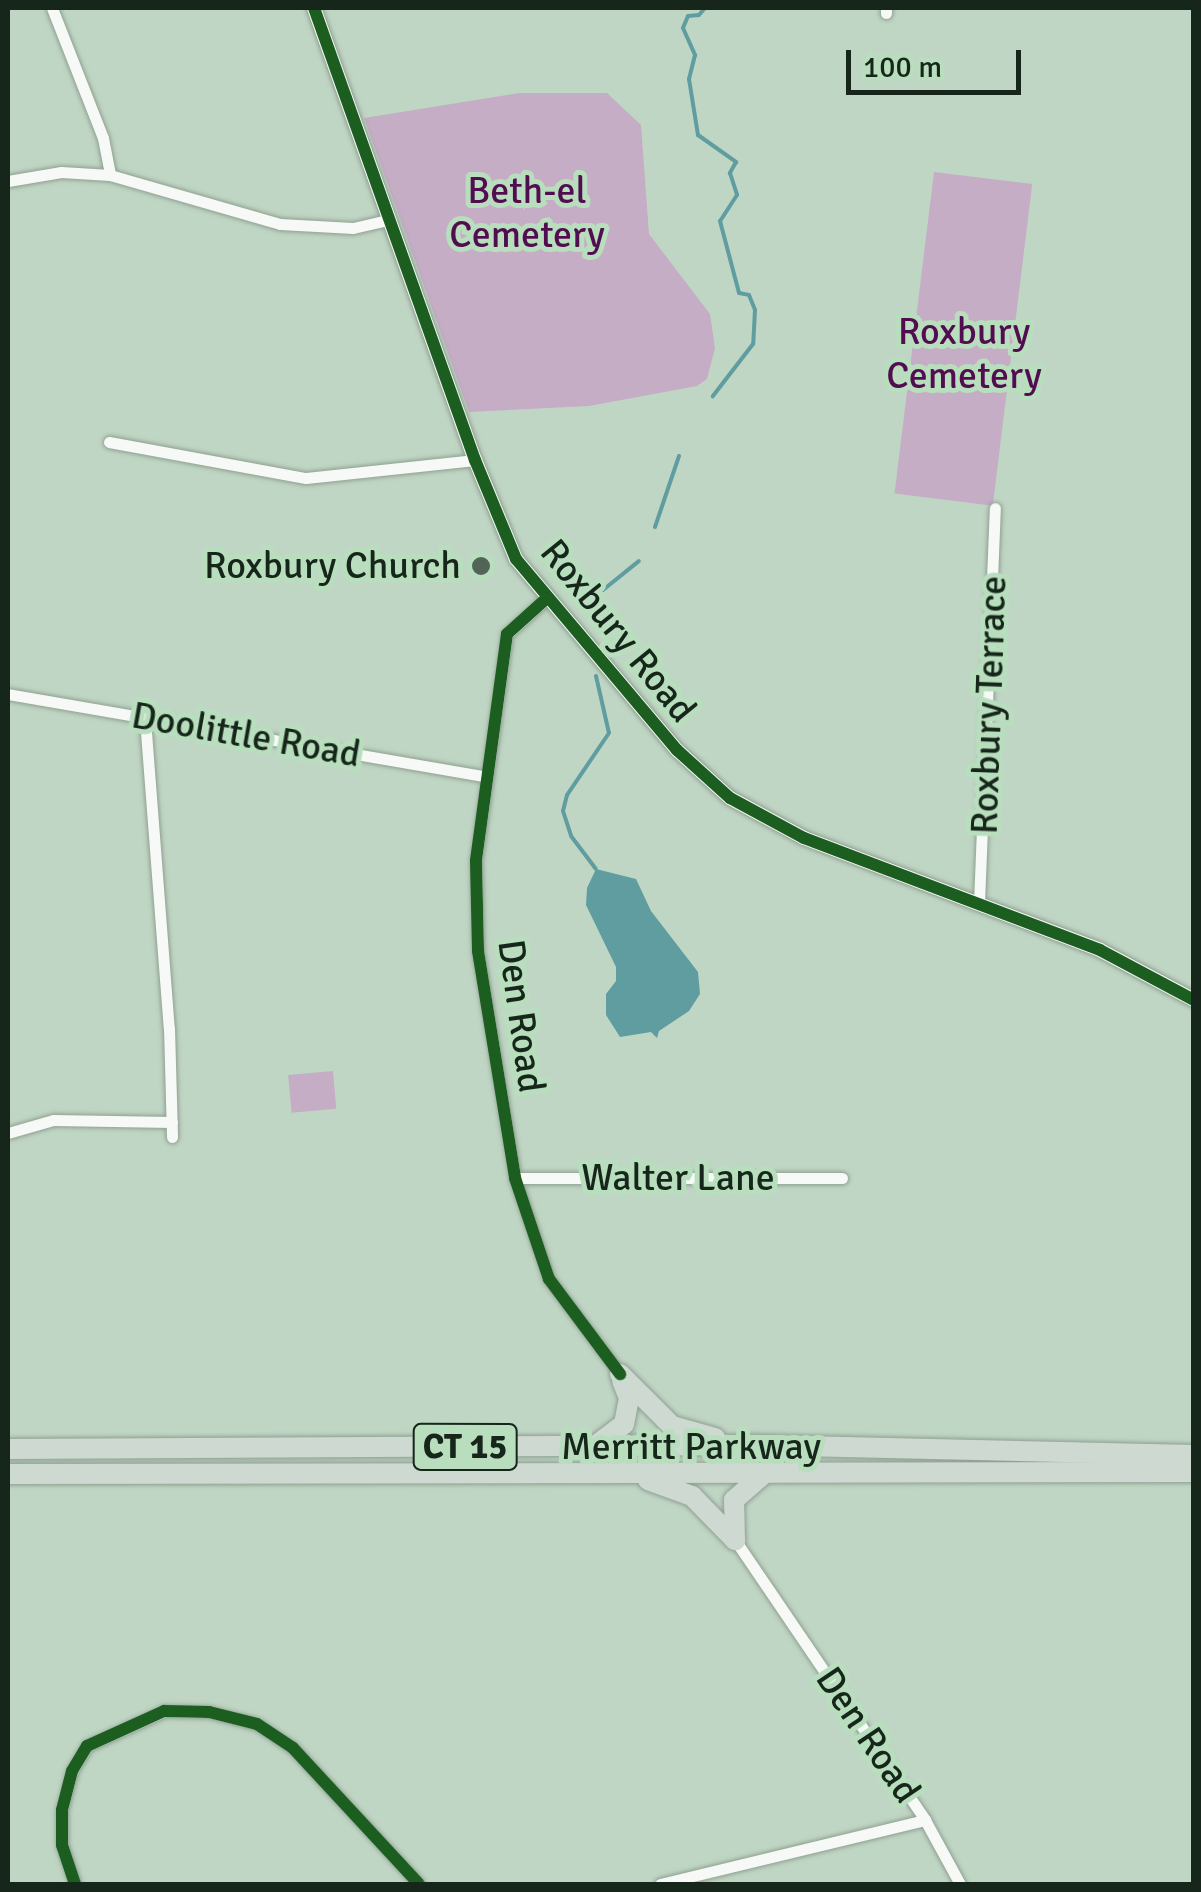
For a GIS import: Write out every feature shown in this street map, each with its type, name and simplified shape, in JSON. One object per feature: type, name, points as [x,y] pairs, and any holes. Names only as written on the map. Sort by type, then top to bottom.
[{"type":"highway","points":[[620,1374],[672,1426],[757,1445]]},
{"type":"highway","points":[[594,1446],[617,1431],[628,1412],[629,1398],[620,1374]]},
{"type":"highway","name":"Merritt Parkway","points":[[8,1449],[757,1445],[1194,1455]]},
{"type":"highway","points":[[735,1540],[734,1500],[765,1472]]},
{"type":"highway","name":"Merritt Parkway","points":[[8,1474],[1194,1472]]},
{"type":"highway","points":[[617,1473],[692,1496],[735,1540]]},
{"type":"street","points":[[52,8],[102,138],[110,175]]},
{"type":"street","name":"Roxbury Road","points":[[314,8],[475,460],[516,559],[597,650],[676,750],[730,798],[804,838],[1100,950],[1194,1000]]},
{"type":"street","points":[[8,181],[61,172],[110,175],[280,224],[353,228],[388,220]]},
{"type":"street","points":[[110,442],[306,478],[475,460]]},
{"type":"street","name":"Roxbury Terrace","points":[[979,902],[995,508]]},
{"type":"street","name":"Den Road","points":[[547,598],[507,634],[484,776],[476,861],[478,951],[515,1178],[550,1279],[620,1374]]},
{"type":"street","name":"Doolittle Road","points":[[8,694],[484,776]]},
{"type":"street","points":[[145,718],[171,1065],[172,1137]]},
{"type":"street","points":[[8,1132],[54,1120],[172,1122]]},
{"type":"street","name":"Walter Lane","points":[[515,1178],[842,1178]]},
{"type":"street","name":"Den Road","points":[[735,1540],[925,1820],[960,1884]]},
{"type":"street","points":[[75,1884],[62,1845],[62,1810],[72,1771],[87,1746],[164,1711],[209,1712],[257,1724],[294,1748],[419,1884]]},
{"type":"street","points":[[660,1884],[925,1820]]},
{"type":"green space","name":"Beth-el Cemetery","points":[[519,93],[607,93],[641,125],[649,234],[710,314],[715,348],[707,379],[697,386],[589,406],[469,412],[364,118]]},
{"type":"green space","name":"Roxbury Cemetery","points":[[934,172],[1032,184],[993,506],[895,494]]},
{"type":"green space","points":[[333,1071],[336,1109],[291,1113],[288,1075]]},
{"type":"water","points":[[596,869],[636,879],[651,911],[698,972],[700,994],[689,1011],[659,1031],[657,1038],[651,1032],[620,1037],[606,1015],[606,994],[616,981],[616,967],[586,905],[587,888]]},
{"type":"waterway","points":[[705,8],[699,15],[688,16],[683,28],[695,55],[689,79],[698,135],[736,162],[730,173],[737,195],[720,221],[739,293],[749,295],[755,310],[753,344],[713,396]]},
{"type":"waterway","points":[[655,527],[679,456]]},
{"type":"waterway","points":[[603,590],[639,561]]},
{"type":"waterway","points":[[596,676],[609,733],[567,795],[563,811],[571,836],[596,869]]},
{"type":"cycle path","points":[[314,8],[475,460],[516,559],[677,750],[730,798],[804,838],[1100,950],[1194,1000]]},
{"type":"cycle path","points":[[547,598],[507,634],[476,861],[478,951],[515,1178],[549,1279],[620,1374]]},
{"type":"cycle path","points":[[75,1884],[62,1845],[62,1810],[72,1771],[87,1746],[164,1711],[209,1712],[257,1724],[293,1748],[419,1884]]},
{"type":"place","name":"Roxbury Church","points":[[481,566]]}]
